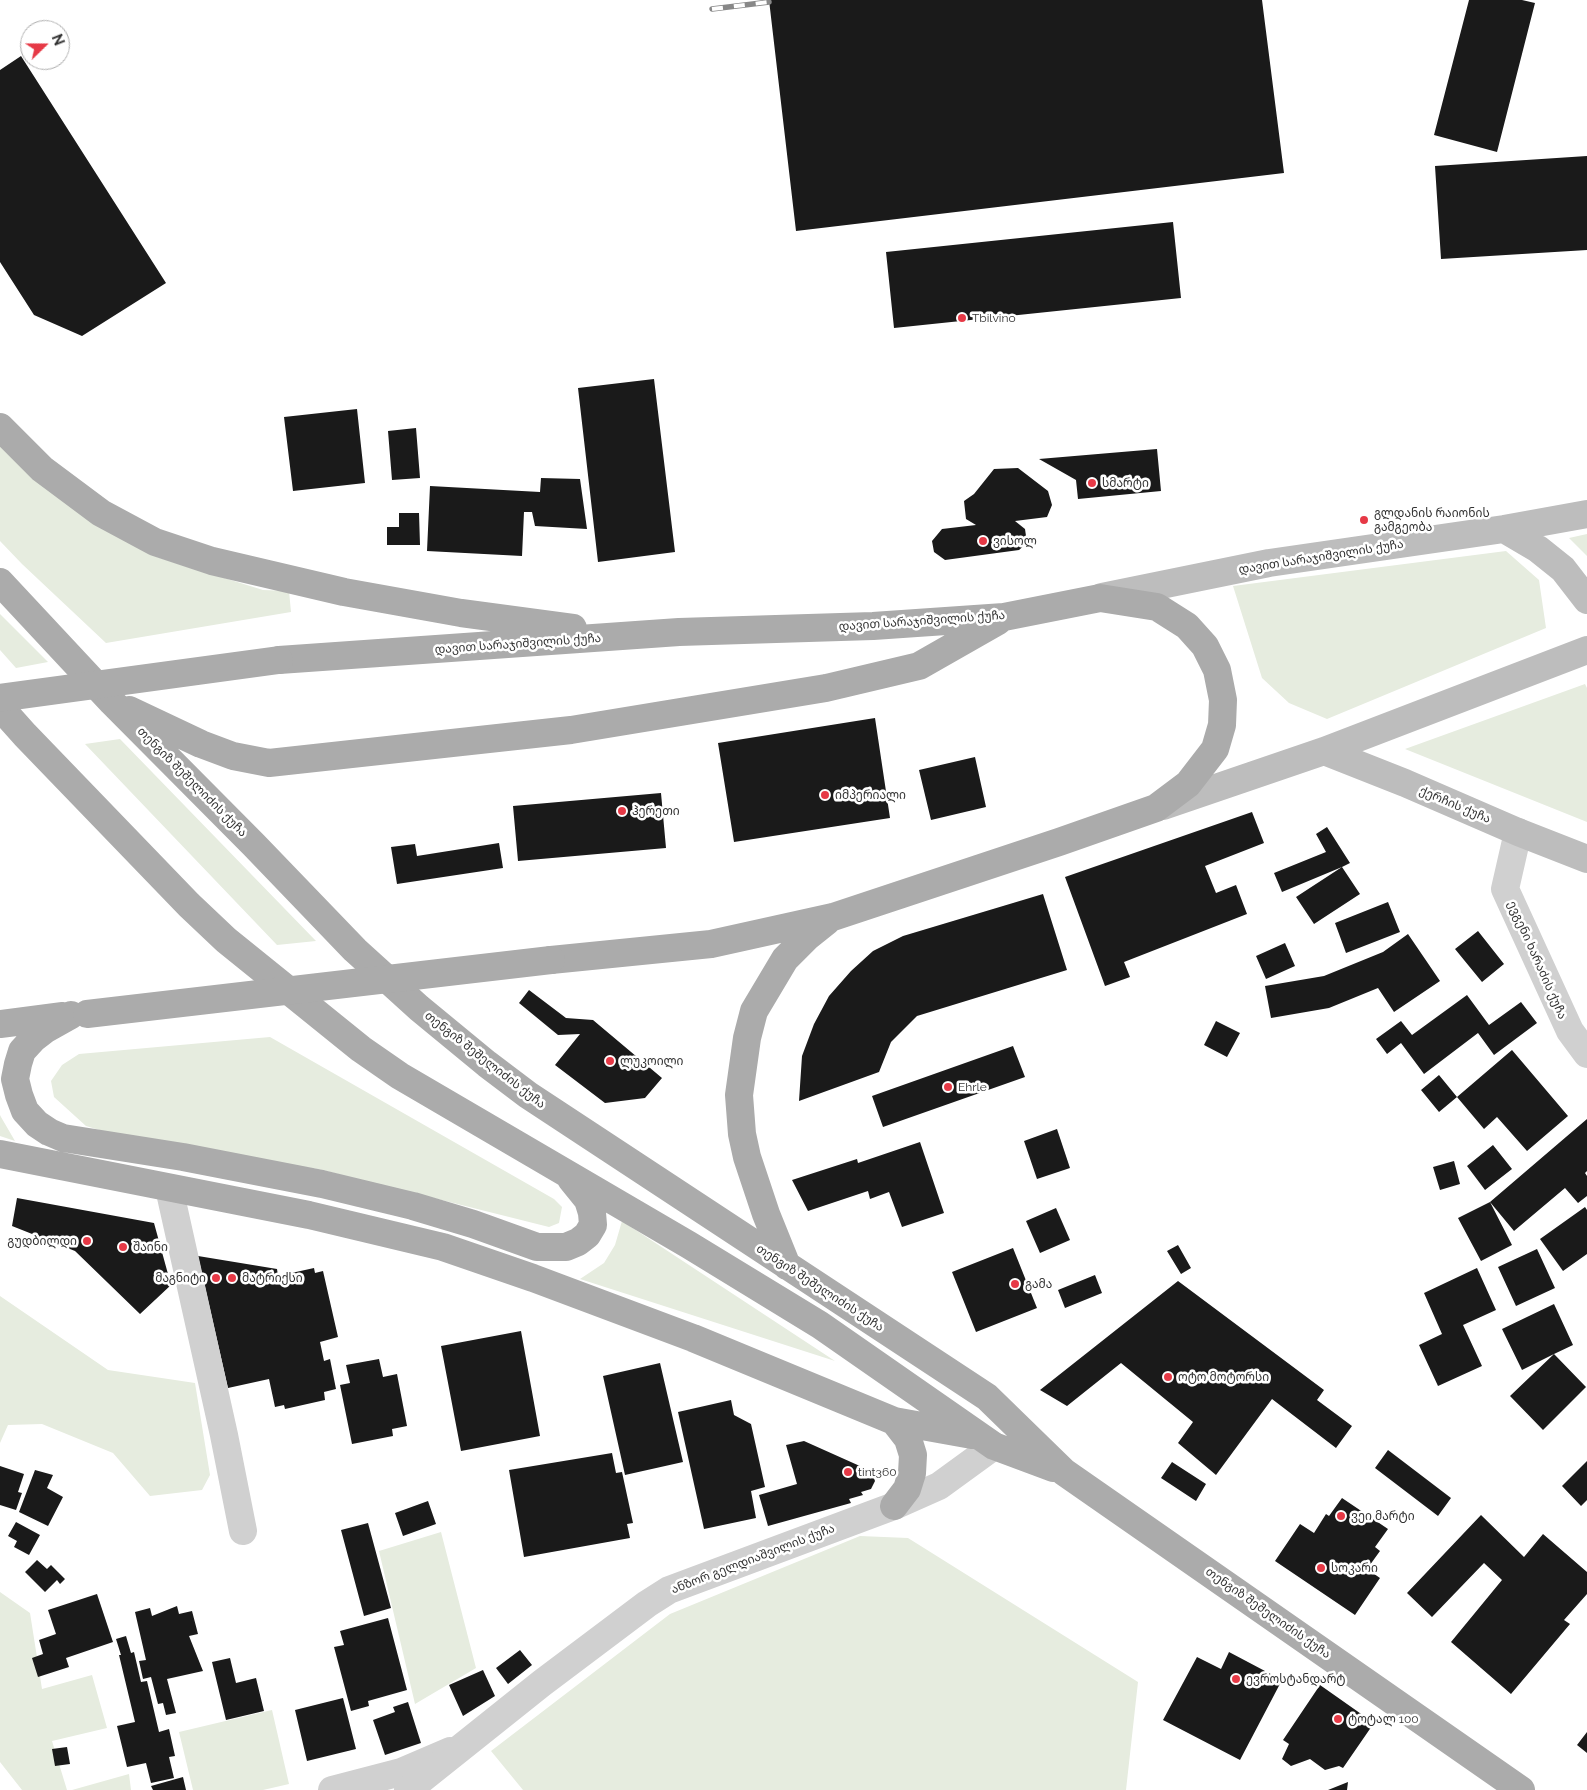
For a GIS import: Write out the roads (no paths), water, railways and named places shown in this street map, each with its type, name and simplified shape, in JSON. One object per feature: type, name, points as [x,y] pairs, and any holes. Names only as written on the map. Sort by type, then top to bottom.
[{"type":"main road","points":[[0,427],[42,469],[101,513],[156,542],[212,561],[344,592],[461,613],[634,636]]},
{"type":"main road","name":"დავით სარაჯიშვილის ქუჩა","points":[[0,698],[279,660],[679,632],[890,625],[1004,617],[1269,564],[1504,529],[1587,514]]},
{"type":"main road","points":[[1504,529],[1538,549],[1563,569],[1587,600]]},
{"type":"main road","name":"თენგიზ შეშელიძის ქუჩა","points":[[0,582],[112,702],[354,950],[419,1008],[487,1064],[528,1095],[987,1397],[1064,1472],[1521,1790]]},
{"type":"main road","points":[[1100,598],[1158,607],[1187,626],[1205,646],[1217,670],[1223,700],[1222,725],[1215,749],[1188,784],[1156,808]]},
{"type":"main road","points":[[112,702],[201,744],[233,756],[269,763],[571,730],[826,688],[919,666],[1004,617]]},
{"type":"main road","points":[[0,1024],[551,960],[711,944],[832,917],[1060,842],[1324,751],[1587,650]]},
{"type":"main road","name":"თენგიზ შეშელიძის ქუჩა","points":[[0,707],[189,905],[226,940],[333,1028],[400,1076],[565,1172],[820,1325],[987,1441],[1064,1472]]},
{"type":"main road","name":"ქერჩის ქუჩა","points":[[1324,751],[1587,859]]},
{"type":"main road","points":[[787,1266],[758,1192],[747,1157],[742,1134],[739,1094],[742,1066],[754,1011],[772,978],[785,959],[807,937],[832,917]]},
{"type":"main road","points":[[79,1015],[46,1029],[28,1045],[22,1052],[15,1079],[25,1111],[37,1124],[63,1138],[182,1157],[322,1184],[421,1208],[537,1247],[566,1247],[578,1242],[587,1235],[593,1224],[588,1200],[565,1172]]},
{"type":"main road","points":[[0,1154],[309,1215],[443,1247],[533,1278],[693,1338],[894,1421],[987,1441]]},
{"type":"main road","points":[[894,1421],[908,1439],[913,1455],[912,1473],[907,1490],[894,1506]]},
{"type":"street","name":"ევგენი ხარაძის ქუჩა","points":[[1518,832],[1505,889],[1570,1031],[1587,1054]]},
{"type":"street","points":[[169,1188],[224,1435],[243,1531]]},
{"type":"street","name":"ანზორ გელდიაშვილის ქუჩა","points":[[408,1790],[542,1683],[647,1604],[669,1590],[894,1506],[938,1486],[987,1441]]},
{"type":"street","points":[[332,1790],[401,1772],[463,1745]]},
{"type":"railway","points":[[712,9],[769,2]]},
{"type":"place","name":"Tbilvino","points":[[962,318]]},
{"type":"place","name":"სმარტი","points":[[1092,483]]},
{"type":"place","name":"გლდანის რაიონის გამგეობა","points":[[1364,520]]},
{"type":"place","name":"ვისოლ","points":[[983,541]]},
{"type":"place","name":"იმპერიალი","points":[[825,795]]},
{"type":"place","name":"ჰერეთი","points":[[622,811]]},
{"type":"place","name":"ლუკოილი","points":[[610,1061]]},
{"type":"place","name":"Ehrle","points":[[948,1087]]},
{"type":"place","name":"გუდბილდი","points":[[87,1241]]},
{"type":"place","name":"შაინი","points":[[123,1247]]},
{"type":"place","name":"მაგნიტი","points":[[216,1278]]},
{"type":"place","name":"მატრიქსი","points":[[232,1278]]},
{"type":"place","name":"გამა","points":[[1015,1284]]},
{"type":"place","name":"ოტო მოტორსი","points":[[1168,1377]]},
{"type":"place","name":"tint360","points":[[848,1472]]},
{"type":"place","name":"ვეი მარტი","points":[[1341,1516]]},
{"type":"place","name":"სოკარი","points":[[1321,1568]]},
{"type":"place","name":"ევროსტანდარტ","points":[[1236,1679]]},
{"type":"place","name":"ტოტალ 100","points":[[1338,1719]]}]
